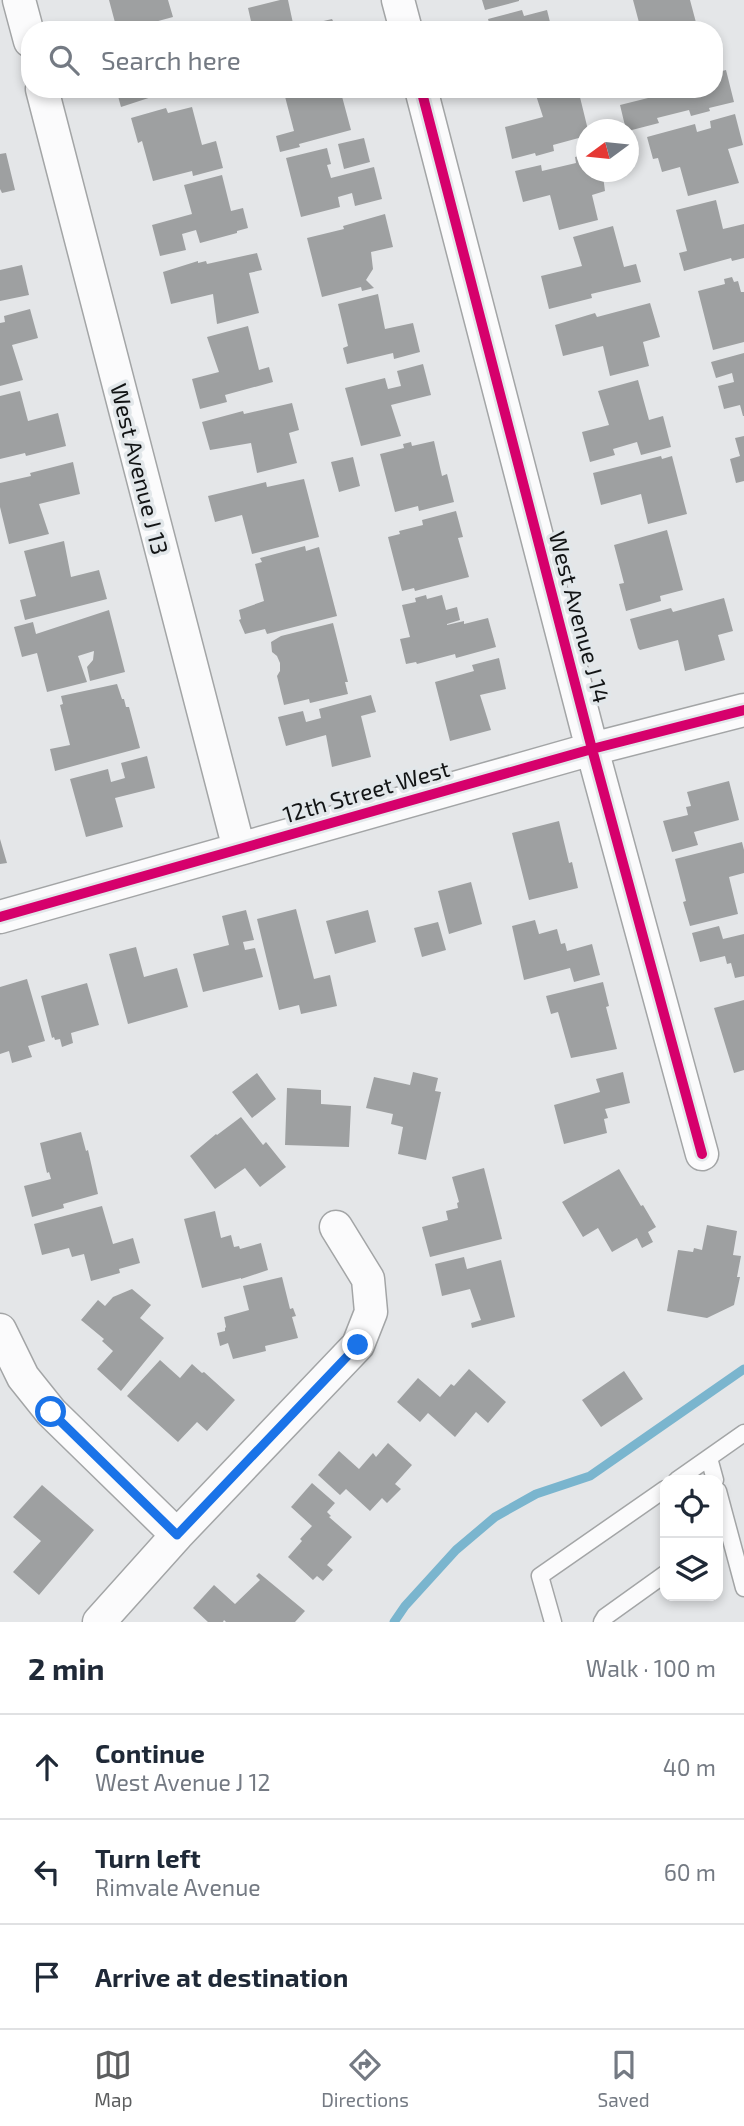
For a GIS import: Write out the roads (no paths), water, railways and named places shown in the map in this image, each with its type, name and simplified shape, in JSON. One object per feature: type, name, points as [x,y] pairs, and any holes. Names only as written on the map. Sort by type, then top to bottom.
[{"type":"street","points":[[19,0],[25,21]]},
{"type":"street","points":[[398,0],[403,21]]},
{"type":"street","name":"West Avenue J 13","points":[[44,98],[239,849]]},
{"type":"street","name":"West Avenue J 14","points":[[423,98],[592,749],[702,1154]]},
{"type":"street","name":"12th Street West","points":[[0,918],[592,749],[744,710]]},
{"type":"street","points":[[99,1622],[177,1535],[358,1345],[370,1312],[368,1279],[335,1227]]},
{"type":"street","points":[[0,1329],[23,1377],[51,1412],[177,1535]]},
{"type":"lane","points":[[684,1475],[744,1433]]},
{"type":"lane","points":[[709,1458],[714,1475]]},
{"type":"lane","points":[[553,1622],[540,1576],[660,1492]]},
{"type":"lane","points":[[723,1534],[744,1588]]},
{"type":"lane","points":[[602,1622],[605,1617],[660,1578]]},
{"type":"waterway","points":[[394,1622],[405,1606],[456,1550],[495,1517],[536,1494],[590,1476],[744,1369]]}]
